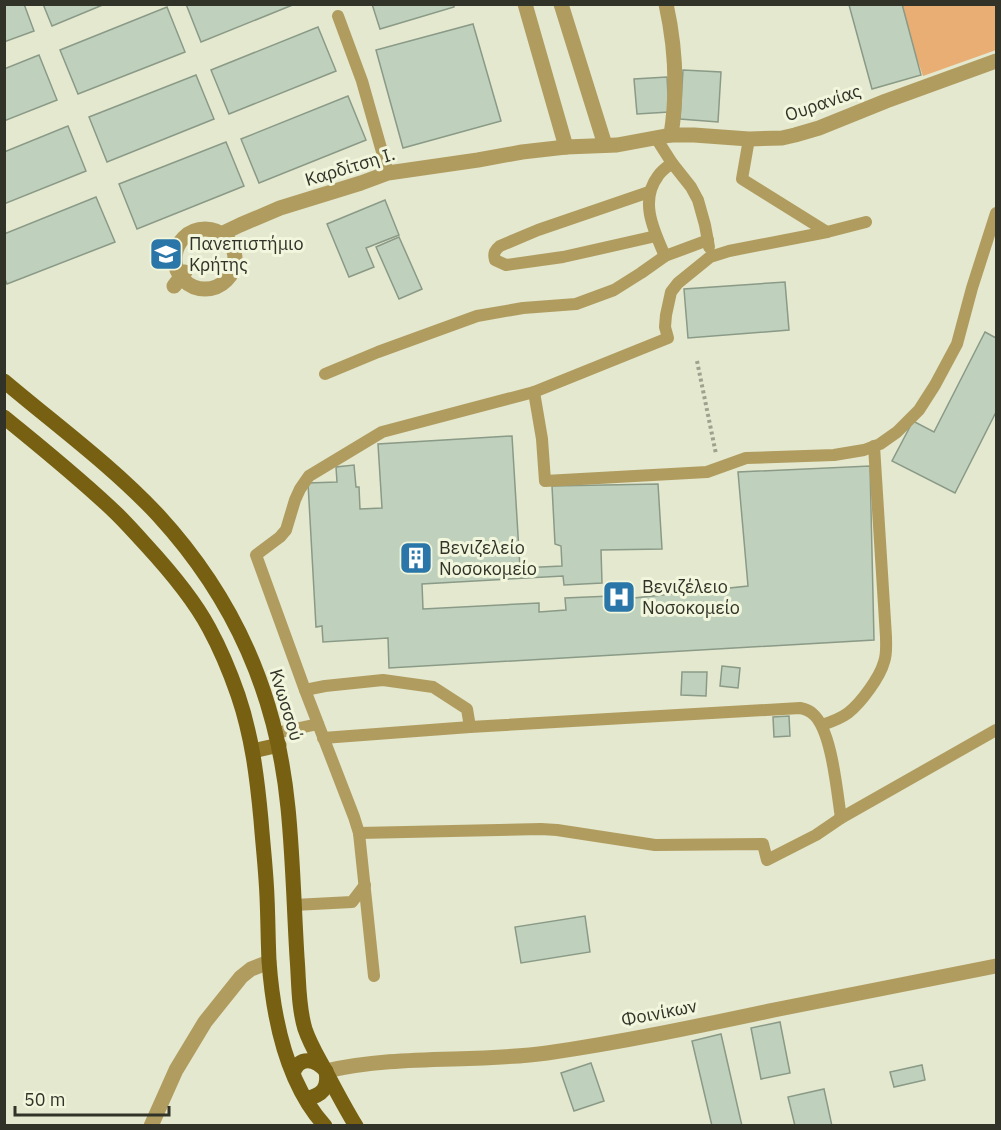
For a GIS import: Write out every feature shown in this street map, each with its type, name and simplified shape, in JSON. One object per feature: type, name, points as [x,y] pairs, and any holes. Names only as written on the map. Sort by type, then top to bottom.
[{"type":"main road","name":"Κνωσσού","points":[[4,381],[80,443],[158,515],[188,551],[233,618],[255,669],[278,739],[284,773],[302,1017],[313,1048],[356,1125]]},
{"type":"main road","points":[[4,417],[79,479],[120,517],[166,567],[209,628],[227,667],[254,751],[266,874],[269,962],[276,1016],[297,1084],[325,1125]]},
{"type":"main road","points":[[254,751],[278,739]]},
{"type":"main road","points":[[292,1072],[297,1064],[307,1060],[319,1064],[326,1071],[324,1090],[306,1099]]},
{"type":"street","points":[[525,4],[566,147]]},
{"type":"street","points":[[561,4],[605,145]]},
{"type":"street","points":[[663,136],[675,112],[675,56],[666,4]]},
{"type":"street","name":"Ουρανίας","points":[[663,136],[782,138],[807,132],[996,61]]},
{"type":"street","name":"Καρδίτση Ι.","points":[[221,234],[280,208],[388,173],[522,152],[616,145],[663,136]]},
{"type":"street","name":"Καρδίτση Ι.","points":[[198,229],[208,229],[221,234],[232,246],[235,255],[231,274],[225,282],[207,289],[191,286],[180,278],[174,258],[181,240],[198,229]]},
{"type":"street","points":[[151,1125],[176,1070],[205,1022],[241,977],[251,969],[269,962]]},
{"type":"street","name":"Φοινίκων","points":[[326,1071],[382,1062],[475,1059],[552,1052],[661,1034],[996,966]]},
{"type":"lane","points":[[338,16],[362,81],[388,173]]},
{"type":"lane","points":[[663,136],[672,164],[691,187],[698,200],[710,257]]},
{"type":"lane","points":[[749,139],[741,179],[827,232]]},
{"type":"lane","points":[[665,256],[648,210],[649,192],[658,176],[672,164]]},
{"type":"lane","points":[[649,192],[538,230],[500,246],[494,255],[495,260],[506,265],[563,257],[656,236]]},
{"type":"lane","points":[[534,392],[542,439],[545,481],[707,472],[746,458],[834,454],[864,450],[897,432],[919,410],[935,385],[957,344],[996,213]]},
{"type":"lane","points":[[374,976],[359,833],[256,555],[286,530],[295,500],[309,476],[382,432],[534,392],[668,338],[665,327],[671,292],[678,283],[710,257],[867,222]]},
{"type":"lane","points":[[325,374],[477,316],[523,308],[576,304],[614,290],[665,256],[708,240]]},
{"type":"lane","points":[[822,726],[840,718],[860,702],[879,674],[885,658],[886,637],[874,446]]},
{"type":"lane","points":[[305,690],[383,680],[433,687],[467,709],[470,727]]},
{"type":"lane","points":[[323,738],[800,708],[812,713],[822,726],[827,738],[841,818]]},
{"type":"lane","points":[[278,739],[318,724]]},
{"type":"lane","points":[[359,833],[557,830],[655,845],[763,844],[768,860],[816,835],[841,818],[996,730]]},
{"type":"lane","points":[[294,905],[352,903],[365,885]]},
{"type":"path","points":[[697,361],[719,469]]},
{"type":"shaded area","points":[[898,5],[996,5],[996,50],[923,76]]},
{"type":"building","points":[[4,4],[24,4],[34,31],[4,42]]},
{"type":"building","points":[[43,4],[105,4],[52,26]]},
{"type":"building","points":[[186,4],[295,4],[201,42]]},
{"type":"building","points":[[372,4],[454,4],[454,7],[380,29]]},
{"type":"building","points":[[902,4],[921,75],[872,89],[849,5]]},
{"type":"building","points":[[167,7],[185,52],[78,94],[60,50]]},
{"type":"building","points":[[473,24],[501,121],[403,148],[376,50]]},
{"type":"building","points":[[318,27],[336,71],[229,114],[211,70]]},
{"type":"building","points":[[39,55],[57,100],[4,121],[4,69]]},
{"type":"building","points":[[683,70],[721,72],[718,122],[680,119]]},
{"type":"building","points":[[196,75],[214,119],[107,162],[89,117]]},
{"type":"building","points":[[667,77],[669,112],[637,114],[634,79]]},
{"type":"building","points":[[348,96],[366,140],[259,183],[241,139]]},
{"type":"building","points":[[68,126],[86,171],[4,204],[4,152]]},
{"type":"building","points":[[226,142],[244,186],[137,229],[119,184]]},
{"type":"building","points":[[96,197],[115,242],[7,284],[4,277],[4,234]]},
{"type":"building","points":[[385,200],[399,235],[366,248],[374,267],[349,277],[327,224]]},
{"type":"building","points":[[399,237],[422,289],[399,299],[376,247]]},
{"type":"building","points":[[785,282],[789,330],[688,338],[684,289]]},
{"type":"building","points":[[985,332],[996,338],[996,412],[955,493],[892,461],[913,421],[934,432]]},
{"type":"building","name":"Βενιζελείο Νοσοκομείο","points":[[512,436],[520,568],[562,566],[561,546],[555,544],[552,486],[658,484],[662,549],[601,550],[602,583],[564,585],[563,576],[422,584],[423,609],[539,603],[539,612],[566,610],[565,598],[611,596],[612,607],[634,606],[634,598],[748,586],[738,472],[870,466],[874,640],[389,668],[388,638],[323,642],[322,626],[316,627],[308,483],[337,482],[336,467],[354,465],[356,487],[359,487],[360,509],[382,508],[378,444]]},
{"type":"building","points":[[722,666],[740,668],[738,688],[720,686]]},
{"type":"building","points":[[682,672],[707,672],[706,696],[681,695]]},
{"type":"building","points":[[789,716],[790,736],[774,737],[773,717]]},
{"type":"building","points":[[585,916],[590,952],[521,963],[515,927]]},
{"type":"building","points":[[780,1022],[790,1073],[761,1079],[751,1028]]},
{"type":"building","points":[[721,1034],[742,1126],[712,1126],[692,1041]]},
{"type":"building","points":[[591,1063],[604,1101],[574,1111],[561,1073]]},
{"type":"building","points":[[922,1065],[925,1080],[894,1087],[890,1072]]},
{"type":"building","points":[[824,1089],[832,1126],[795,1126],[788,1097]]},
{"type":"place","name":"Πανεπιστήμιο Κρήτης","points":[[166,254]]},
{"type":"place","name":"Βενιζελείο Νοσοκομείο","points":[[416,558]]},
{"type":"place","name":"Βενιζέλειο Νοσοκομείο","points":[[619,597]]}]
